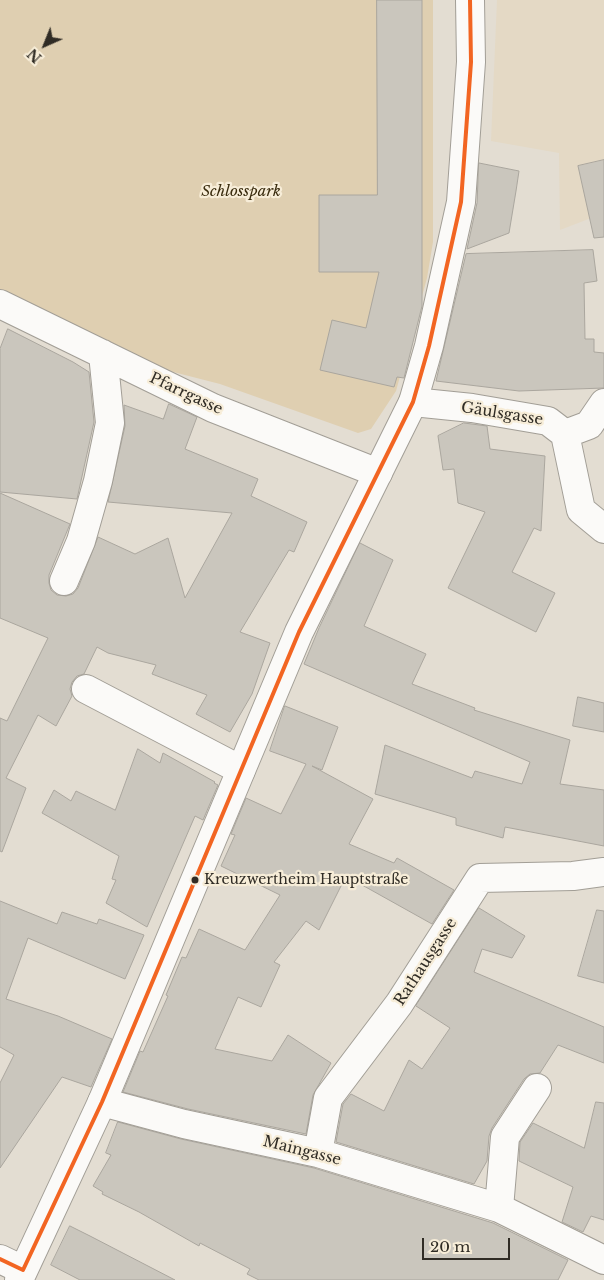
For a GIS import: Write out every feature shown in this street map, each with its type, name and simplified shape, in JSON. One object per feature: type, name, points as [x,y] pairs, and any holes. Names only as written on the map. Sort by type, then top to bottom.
[{"type":"street","points":[[14,1270],[102,1102],[299,632],[413,402],[429,346],[461,202],[471,62],[470,0]]},
{"type":"street","name":"Pfarrgasse","points":[[0,304],[213,408],[378,473]]},
{"type":"street","points":[[64,581],[84,532],[98,481],[110,423],[103,354]]},
{"type":"street","name":"Gäulsgasse","points":[[413,402],[472,408],[548,421],[565,434]]},
{"type":"street","points":[[604,403],[589,425],[565,434],[581,510],[604,528]]},
{"type":"street","points":[[86,689],[241,770]]},
{"type":"street","name":"Rathausgasse","points":[[318,1153],[328,1098],[399,1004],[480,878],[573,876],[604,872]]},
{"type":"street","points":[[499,1208],[505,1137],[537,1088]]},
{"type":"street","name":"Maingasse","points":[[102,1102],[184,1124],[318,1153],[499,1208],[604,1260]]},
{"type":"shaded area","points":[[497,0],[604,0],[604,213],[560,230],[559,153],[491,141]]},
{"type":"green space","name":"Schlosspark","points":[[0,0],[433,0],[433,242],[427,278],[396,391],[371,429],[358,433],[220,384],[103,354],[0,304]]},
{"type":"building","points":[[377,0],[422,0],[422,306],[404,378],[397,377],[394,387],[320,370],[332,320],[366,328],[379,272],[319,272],[319,195],[377,195]]},
{"type":"building","points":[[604,160],[604,237],[594,238],[578,166]]},
{"type":"building","points":[[479,163],[519,171],[509,233],[467,249],[477,203]]},
{"type":"building","points":[[593,250],[597,281],[584,283],[585,339],[594,339],[594,352],[604,353],[604,388],[519,391],[436,381],[466,254]]},
{"type":"building","points":[[8,329],[89,372],[94,422],[77,499],[0,492],[0,349]]},
{"type":"building","points":[[169,404],[197,417],[185,449],[258,479],[251,496],[307,522],[294,552],[289,550],[240,632],[270,643],[252,694],[230,732],[196,714],[207,695],[152,674],[156,665],[108,653],[97,647],[84,674],[77,676],[72,682],[70,689],[72,696],[56,726],[38,715],[6,778],[26,788],[2,852],[0,851],[0,718],[7,721],[48,638],[0,618],[0,493],[70,524],[49,575],[51,590],[57,595],[66,596],[73,594],[78,588],[98,537],[135,554],[168,538],[185,598],[232,513],[108,502],[125,426],[124,405],[163,419]]},
{"type":"building","points":[[464,423],[487,426],[490,449],[545,456],[541,531],[534,528],[512,572],[555,593],[536,632],[448,588],[485,512],[458,503],[454,469],[443,470],[438,436]]},
{"type":"building","points":[[360,543],[393,560],[364,626],[426,654],[412,684],[475,708],[474,710],[570,740],[560,784],[604,790],[604,846],[505,827],[503,838],[456,825],[456,818],[375,794],[385,745],[472,778],[475,771],[522,784],[530,762],[304,664],[319,628]]},
{"type":"building","points":[[578,697],[604,703],[604,732],[573,726]]},
{"type":"building","points":[[285,706],[338,727],[322,770],[312,766],[373,799],[349,844],[394,863],[397,858],[454,890],[432,924],[346,876],[319,930],[306,921],[274,962],[280,965],[261,1007],[238,997],[215,1049],[272,1061],[288,1035],[331,1063],[313,1095],[306,1134],[188,1109],[123,1092],[140,1051],[143,1052],[168,996],[166,995],[182,957],[186,958],[199,929],[245,950],[280,895],[221,866],[235,835],[231,834],[246,798],[281,814],[306,764],[270,751]]},
{"type":"building","points":[[138,749],[160,763],[163,753],[218,785],[203,820],[195,816],[147,927],[106,903],[116,880],[112,879],[119,856],[42,813],[54,790],[71,801],[76,791],[115,810]]},
{"type":"building","points":[[0,901],[57,924],[62,912],[97,924],[99,919],[144,935],[125,979],[28,938],[6,999],[58,1016],[112,1039],[91,1087],[62,1077],[0,1168],[0,1083],[14,1055],[0,1047]]},
{"type":"building","points":[[479,908],[525,936],[512,958],[482,949],[474,972],[604,1027],[604,1063],[558,1045],[540,1073],[530,1074],[524,1079],[492,1128],[489,1136],[487,1161],[474,1184],[336,1142],[343,1104],[351,1094],[384,1111],[409,1060],[422,1069],[450,1028],[416,1006]]},
{"type":"building","points":[[597,910],[604,911],[604,983],[578,976]]},
{"type":"building","points":[[596,1102],[604,1103],[604,1220],[591,1216],[583,1232],[562,1222],[573,1187],[519,1161],[520,1142],[533,1123],[584,1148]]},
{"type":"building","points":[[118,1122],[181,1139],[314,1168],[493,1223],[568,1260],[558,1280],[259,1280],[247,1274],[250,1269],[200,1243],[199,1246],[139,1212],[102,1194],[103,1192],[93,1186],[111,1155],[106,1153]]},
{"type":"building","points":[[70,1226],[175,1280],[80,1280],[51,1265]]},
{"type":"transit line","points":[[0,1259],[23,1270],[102,1102],[299,632],[413,402],[429,346],[461,202],[471,62],[470,0]]},
{"type":"place","name":"Kreuzwertheim Hauptstraße","points":[[195,880]]}]
